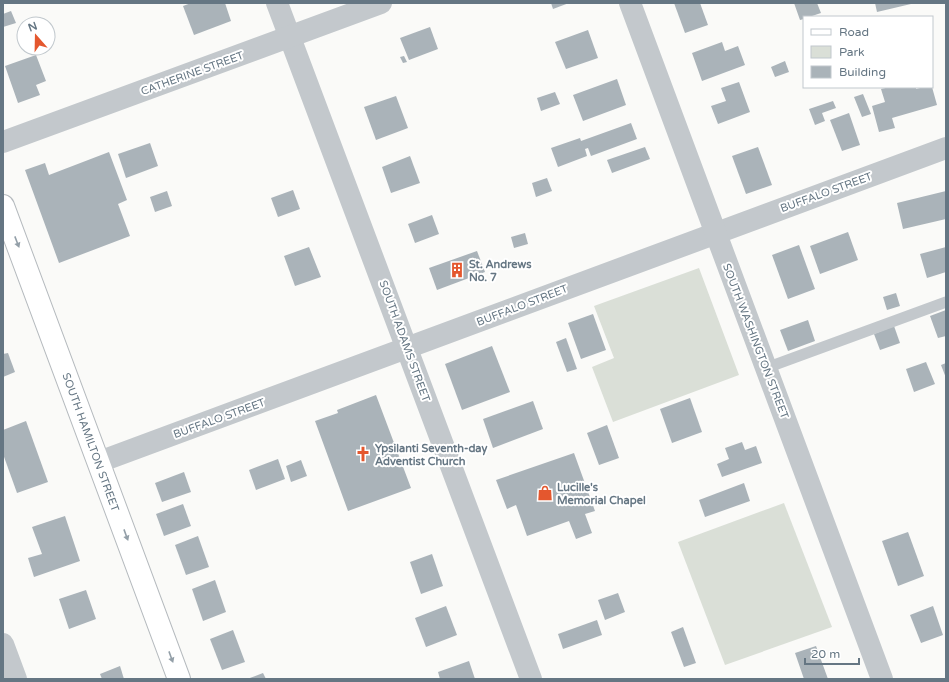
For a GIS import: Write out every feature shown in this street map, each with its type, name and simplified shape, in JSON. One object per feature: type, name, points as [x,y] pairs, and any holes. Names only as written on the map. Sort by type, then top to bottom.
[{"type":"main road","name":"SOUTH HAMILTON STREET","points":[[3,206],[179,679]]},
{"type":"street","name":"SOUTH ADAMS STREET","points":[[277,3],[408,348],[531,679]]},
{"type":"street","name":"CATHERINE STREET","points":[[3,142],[290,38],[381,3]]},
{"type":"street","name":"SOUTH WASHINGTON STREET","points":[[630,3],[882,679]]},
{"type":"street","name":"BUFFALO STREET","points":[[99,462],[946,148]]},
{"type":"street","points":[[3,644],[16,679]]},
{"type":"lane","points":[[766,368],[946,302]]},
{"type":"green space","points":[[699,268],[739,375],[613,422],[592,367],[614,358],[594,306]]},
{"type":"green space","points":[[784,503],[832,627],[725,665],[678,542]]},
{"type":"building","points":[[191,3],[225,3],[231,21],[194,35],[183,6]]},
{"type":"building","points":[[551,3],[569,3],[553,9]]},
{"type":"building","points":[[674,3],[700,3],[708,25],[685,33]]},
{"type":"building","points":[[794,3],[817,3],[821,13],[812,16],[803,16],[803,19],[800,20]]},
{"type":"building","points":[[875,3],[911,3],[911,4],[877,12]]},
{"type":"building","points":[[11,11],[16,23],[3,27],[3,14]]},
{"type":"building","points":[[430,27],[438,49],[409,60],[400,38]]},
{"type":"building","points":[[588,30],[598,58],[566,69],[555,42]]},
{"type":"building","points":[[722,42],[725,51],[738,46],[745,65],[702,81],[692,53]]},
{"type":"building","points":[[36,56],[46,81],[36,85],[40,95],[18,103],[5,66]]},
{"type":"building","points":[[404,56],[407,62],[403,63],[400,57]]},
{"type":"building","points":[[785,61],[789,72],[775,77],[771,67]]},
{"type":"building","points":[[617,79],[626,105],[583,121],[573,95]]},
{"type":"building","points":[[739,82],[750,112],[718,124],[711,106],[726,101],[721,88]]},
{"type":"building","points":[[932,88],[937,105],[892,118],[895,128],[879,132],[872,106],[885,102],[881,89]]},
{"type":"building","points":[[555,92],[560,104],[541,111],[537,98]]},
{"type":"building","points":[[863,94],[871,114],[862,117],[854,97]]},
{"type":"building","points":[[396,96],[408,128],[376,140],[364,107]]},
{"type":"building","points":[[833,101],[836,108],[822,113],[825,121],[815,125],[809,109]]},
{"type":"building","points":[[849,113],[860,145],[842,151],[830,120]]},
{"type":"building","points":[[631,123],[637,139],[591,156],[588,148],[585,149],[587,156],[558,167],[551,148],[580,138],[581,141]]},
{"type":"building","points":[[150,143],[158,166],[126,178],[118,154]]},
{"type":"building","points":[[645,147],[650,159],[612,173],[607,160]]},
{"type":"building","points":[[758,147],[772,185],[746,194],[732,156]]},
{"type":"building","points":[[109,152],[127,200],[118,204],[130,236],[59,263],[25,170],[45,163],[49,175]]},
{"type":"building","points":[[410,156],[420,183],[391,193],[382,167]]},
{"type":"building","points":[[547,178],[552,191],[536,197],[532,183]]},
{"type":"building","points":[[293,190],[300,209],[278,217],[271,198]]},
{"type":"building","points":[[167,191],[172,206],[155,212],[150,197]]},
{"type":"building","points":[[946,191],[946,219],[903,229],[897,203]]},
{"type":"building","points":[[432,215],[439,234],[415,243],[408,224]]},
{"type":"building","points":[[848,232],[858,260],[820,274],[810,246]]},
{"type":"building","points":[[525,233],[528,244],[514,248],[511,237]]},
{"type":"building","points":[[799,245],[815,289],[788,299],[772,255]]},
{"type":"building","points":[[309,247],[321,277],[295,286],[284,256]]},
{"type":"building","points":[[946,247],[946,272],[927,278],[920,254]]},
{"type":"building","name":"St. Andrews No. 7","points":[[477,251],[485,272],[437,290],[429,268]]},
{"type":"building","points":[[896,293],[900,306],[887,310],[883,297]]},
{"type":"building","points":[[946,310],[946,336],[938,338],[930,316]]},
{"type":"building","points":[[593,314],[606,350],[581,359],[568,323]]},
{"type":"building","points":[[808,320],[815,341],[788,351],[780,330]]},
{"type":"building","points":[[894,326],[900,343],[880,350],[874,334]]},
{"type":"building","points":[[566,338],[577,369],[567,372],[556,342]]},
{"type":"building","points":[[492,346],[510,392],[462,410],[445,364]]},
{"type":"building","points":[[8,353],[15,372],[3,377],[3,354]]},
{"type":"building","points":[[926,362],[935,384],[914,392],[906,369]]},
{"type":"building","points":[[946,363],[946,378],[941,365]]},
{"type":"building","name":"Ypsilanti Seventh-day Adventist Church","points":[[376,395],[411,488],[348,511],[315,421],[338,413],[337,410]]},
{"type":"building","points":[[690,398],[702,432],[672,443],[660,409]]},
{"type":"building","points":[[533,401],[543,429],[493,448],[483,419]]},
{"type":"building","points":[[26,421],[48,482],[17,493],[3,454],[3,430]]},
{"type":"building","points":[[607,425],[619,458],[599,465],[587,433]]},
{"type":"building","points":[[742,442],[745,450],[756,446],[762,463],[722,477],[717,464],[729,459],[725,448]]},
{"type":"building","name":"Lucille's Memorial Chapel","points":[[574,453],[595,511],[585,514],[592,533],[576,539],[569,521],[527,536],[516,505],[507,509],[496,480]]},
{"type":"building","points":[[278,459],[285,479],[256,490],[249,470]]},
{"type":"building","points":[[301,460],[307,476],[291,482],[286,466]]},
{"type":"building","points":[[184,472],[191,492],[162,502],[155,483]]},
{"type":"building","points":[[744,483],[750,501],[705,517],[699,500]]},
{"type":"building","points":[[183,504],[191,526],[164,536],[156,514]]},
{"type":"building","points":[[65,516],[80,561],[34,577],[28,558],[42,554],[32,527]]},
{"type":"building","points":[[908,532],[924,576],[898,586],[882,541]]},
{"type":"building","points":[[198,536],[209,567],[186,575],[175,545]]},
{"type":"building","points":[[432,554],[443,586],[421,594],[410,562]]},
{"type":"building","points":[[215,580],[226,612],[203,621],[192,589]]},
{"type":"building","points":[[86,590],[96,619],[69,629],[59,599]]},
{"type":"building","points":[[618,593],[625,612],[605,620],[598,600]]},
{"type":"building","points":[[446,606],[457,635],[426,647],[415,618]]},
{"type":"building","points":[[933,606],[943,635],[921,643],[910,615]]},
{"type":"building","points":[[597,620],[602,635],[563,649],[558,634]]},
{"type":"building","points":[[683,627],[696,663],[684,667],[671,632]]},
{"type":"building","points":[[233,630],[245,662],[222,670],[210,639]]},
{"type":"building","points":[[816,646],[828,679],[804,679],[795,653]]},
{"type":"building","points":[[469,661],[475,679],[440,679],[438,672]]},
{"type":"building","points":[[120,666],[124,679],[102,679],[100,674]]},
{"type":"building","points":[[263,673],[266,679],[247,679]]},
{"type":"place","name":"St. Andrews No. 7","points":[[457,270]]},
{"type":"place","name":"Ypsilanti Seventh-day Adventist Church","points":[[363,454]]},
{"type":"place","name":"Lucille's Memorial Chapel","points":[[545,493]]}]
